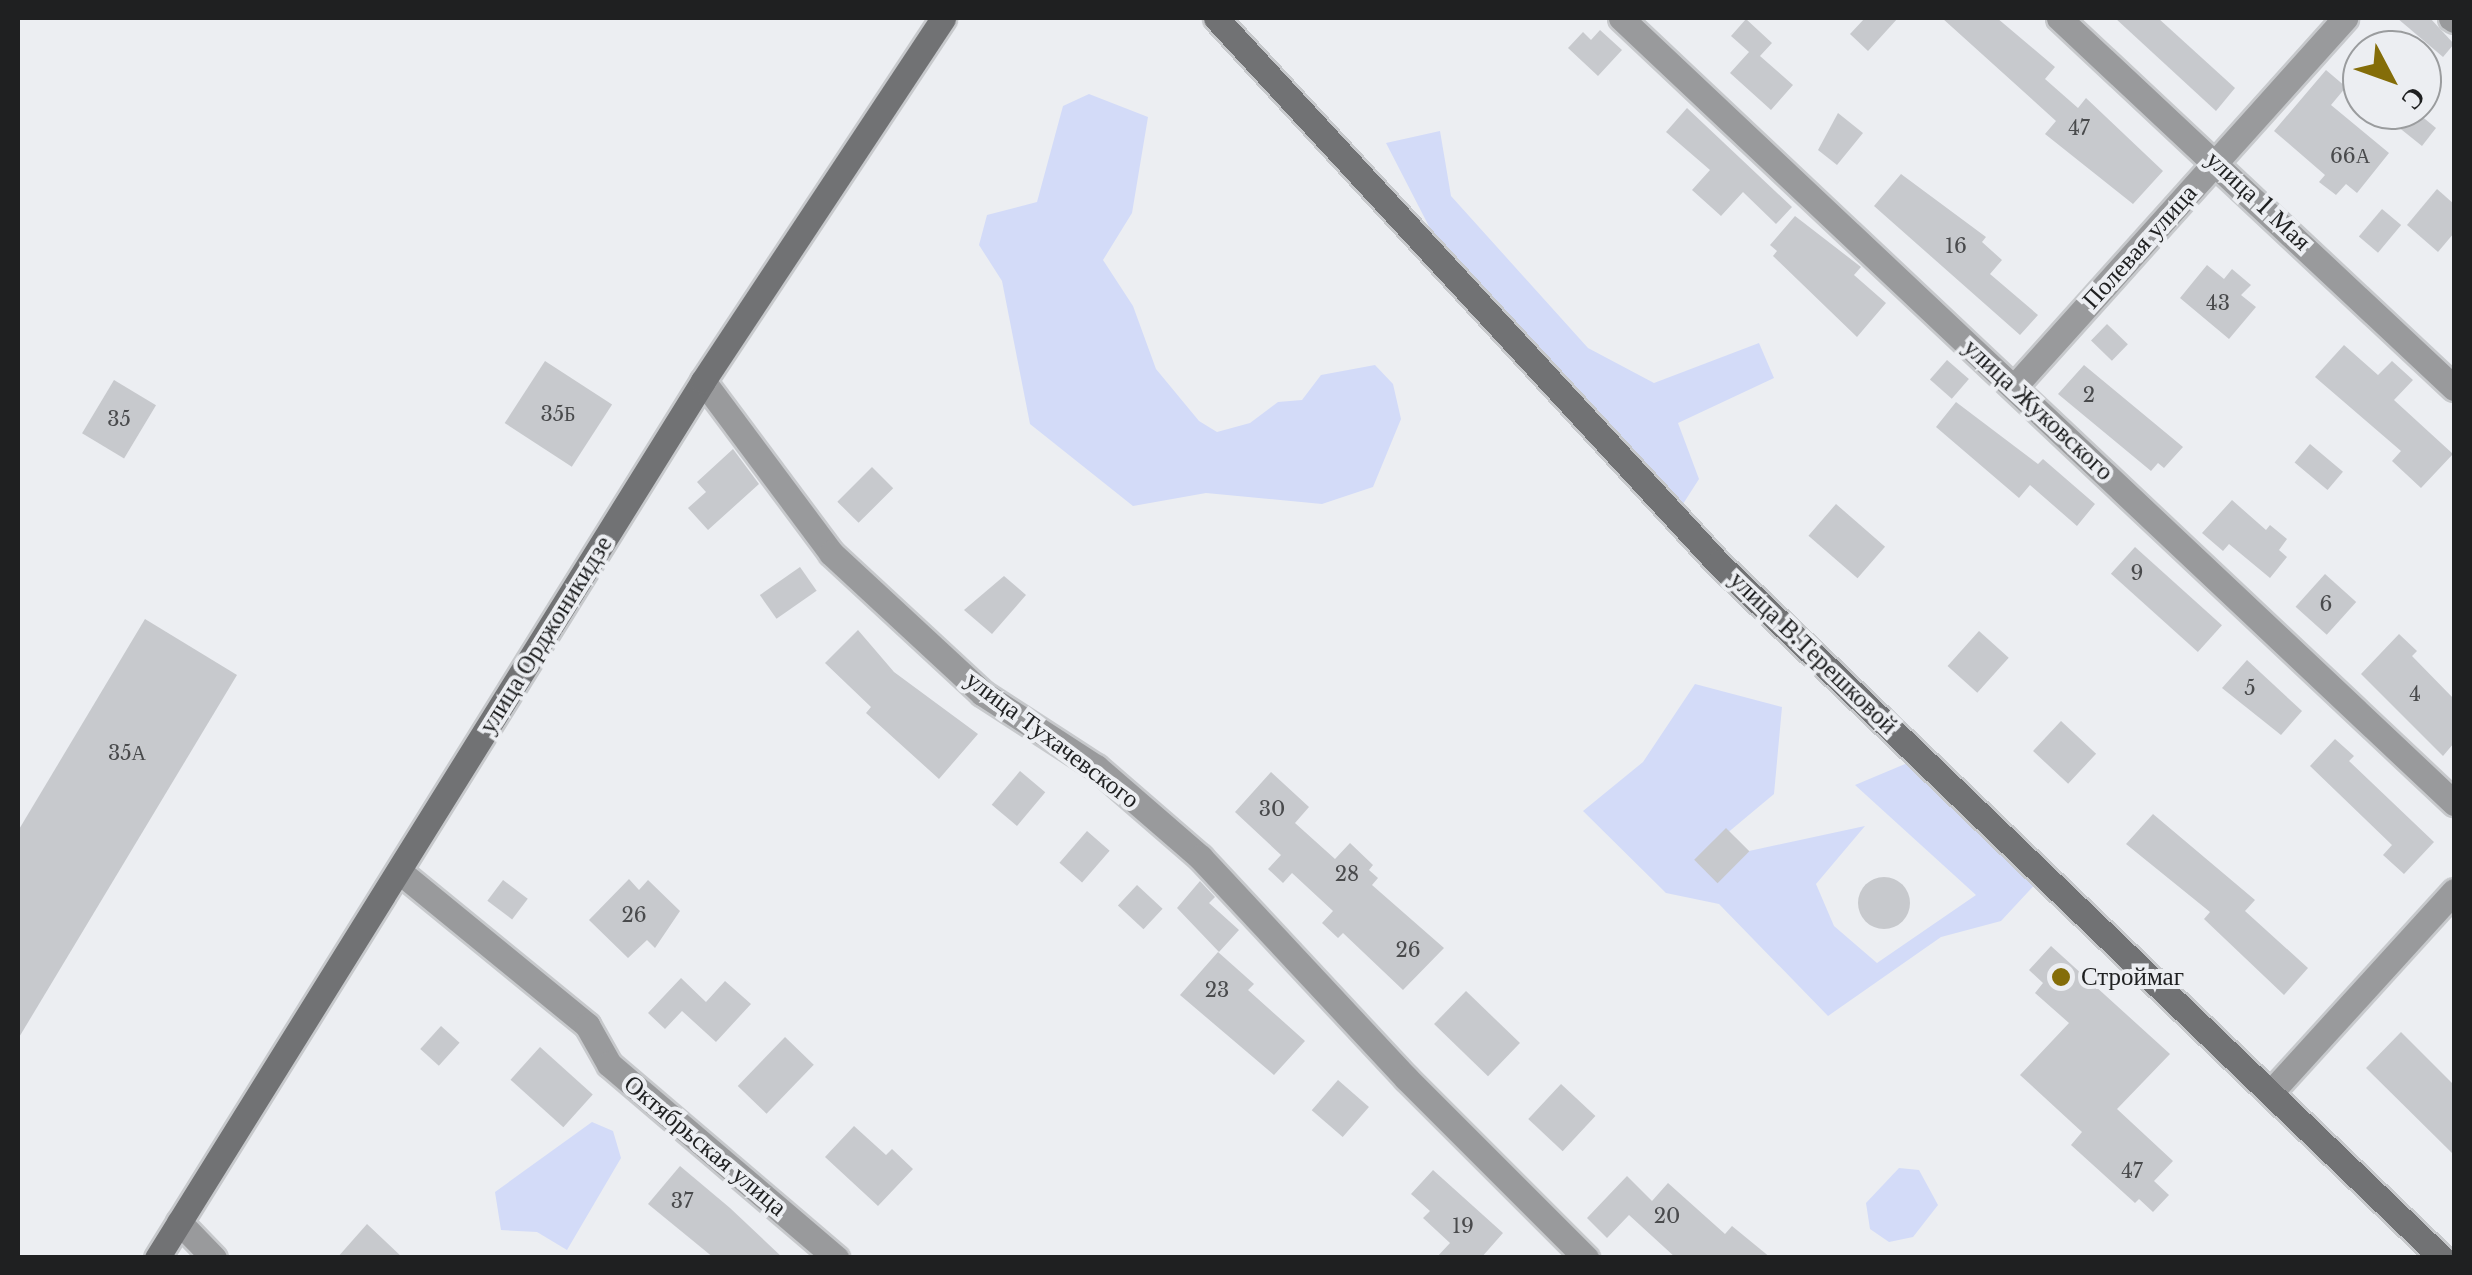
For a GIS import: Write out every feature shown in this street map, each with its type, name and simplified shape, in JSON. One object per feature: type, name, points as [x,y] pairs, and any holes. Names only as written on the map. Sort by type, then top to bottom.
[{"type":"main road","name":"улица Орджоникидзе","points":[[157,1258],[703,381],[943,18]]},
{"type":"main road","name":"улица В.Терешковой","points":[[1216,18],[1718,562],[2442,1258]]},
{"type":"street","name":"улица Жуковского","points":[[1620,18],[2454,803]]},
{"type":"street","name":"улица 1 Мая","points":[[2059,18],[2454,388]]},
{"type":"street","name":"Полевая улица","points":[[2014,387],[2345,18]]},
{"type":"street","name":"улица Тухачевского","points":[[703,381],[830,553],[982,693],[1096,767],[1200,856],[1406,1078],[1586,1258]]},
{"type":"street","name":"Октябрьская улица","points":[[400,872],[587,1025],[609,1064],[836,1258]]},
{"type":"street","points":[[2272,1091],[2454,891]]},
{"type":"street","points":[[179,1222],[214,1258]]},
{"type":"shaded area","points":[[1089,94],[1148,117],[1132,213],[1103,260],[1133,306],[1156,369],[1199,421],[1217,432],[1250,423],[1278,402],[1302,400],[1321,375],[1375,365],[1393,384],[1401,419],[1373,487],[1322,504],[1206,493],[1133,506],[1030,424],[1002,281],[979,245],[987,215],[1037,202],[1063,106]]},
{"type":"shaded area","points":[[1440,131],[1451,196],[1588,348],[1654,383],[1759,343],[1774,378],[1678,423],[1699,479],[1683,504],[1435,238],[1386,143]]},
{"type":"shaded area","points":[[1695,684],[1782,707],[1774,794],[1695,860],[1718,882],[1749,851],[1865,826],[1816,884],[1834,926],[1877,963],[1976,895],[1855,785],[1917,759],[2039,880],[2001,921],[1941,937],[1828,1016],[1719,904],[1666,893],[1583,811],[1643,762]]},
{"type":"shaded area","points":[[592,1122],[613,1131],[621,1158],[567,1250],[537,1232],[501,1230],[495,1192]]},
{"type":"shaded area","points":[[1899,1168],[1919,1170],[1938,1205],[1913,1237],[1889,1242],[1870,1229],[1866,1203]]},
{"type":"building","points":[[1865,18],[1898,18],[1868,51],[1850,34]]},
{"type":"building","points":[[1942,18],[1997,18],[2055,67],[2045,79],[2078,108],[2086,98],[2163,171],[2133,204],[2045,134],[2056,121]]},
{"type":"building","points":[[2115,18],[2158,18],[2235,88],[2216,111]]},
{"type":"building","points":[[2397,18],[2430,18],[2441,30],[2411,30]]},
{"type":"building","points":[[1746,19],[1772,43],[1760,56],[1793,85],[1771,110],[1730,73],[1749,52],[1731,36]]},
{"type":"building","points":[[1600,30],[1622,50],[1598,76],[1568,48],[1583,32],[1591,40]]},
{"type":"building","points":[[2442,31],[2454,44],[2442,56]]},
{"type":"building","points":[[2326,70],[2342,84],[2342,92],[2331,105],[2342,114],[2342,130],[2361,130],[2389,153],[2357,193],[2346,184],[2336,195],[2319,182],[2325,175],[2274,131]]},
{"type":"building","points":[[1687,108],[1792,207],[1776,224],[1743,192],[1721,216],[1692,190],[1710,170],[1666,132]]},
{"type":"building","points":[[1838,113],[1863,133],[1837,165],[1818,150]]},
{"type":"building","points":[[2402,130],[2434,130],[2422,146]]},
{"type":"building","points":[[1901,174],[1986,237],[1982,242],[2002,260],[1990,274],[2038,315],[2020,335],[1874,206]]},
{"type":"building","points":[[2437,189],[2454,204],[2454,233],[2438,252],[2407,225]]},
{"type":"building","points":[[2382,209],[2401,225],[2378,253],[2359,237]]},
{"type":"building","points":[[1795,216],[1861,267],[1854,275],[1886,303],[1857,337],[1773,256],[1777,251],[1770,245]]},
{"type":"building","points":[[2207,265],[2224,279],[2232,269],[2251,285],[2241,295],[2256,307],[2229,339],[2180,298]]},
{"type":"building","points":[[2107,324],[2128,344],[2112,361],[2091,341]]},
{"type":"building","points":[[2344,345],[2378,375],[2392,361],[2413,380],[2394,400],[2453,454],[2421,488],[2392,461],[2401,451],[2315,377]]},
{"type":"building","points":[[1947,360],[1969,379],[1952,399],[1930,380]]},
{"type":"building","points":[[545,361],[612,405],[572,467],[505,423]]},
{"type":"building","points":[[2084,365],[2183,447],[2164,468],[2158,463],[2151,471],[2058,394]]},
{"type":"building","points":[[114,380],[156,405],[124,458],[82,433]]},
{"type":"building","points":[[1956,402],[2038,464],[2043,459],[2095,504],[2077,526],[2030,485],[2019,498],[1936,427]]},
{"type":"building","points":[[2310,444],[2343,472],[2328,490],[2295,462]]},
{"type":"building","points":[[733,449],[759,484],[708,530],[688,508],[706,492],[697,482]]},
{"type":"building","points":[[872,467],[893,488],[859,523],[837,502]]},
{"type":"building","points":[[2232,500],[2266,530],[2270,525],[2287,539],[2279,550],[2287,557],[2270,578],[2229,544],[2223,551],[2202,533]]},
{"type":"building","points":[[1836,504],[1885,547],[1858,578],[1808,536]]},
{"type":"building","points":[[2135,547],[2222,625],[2198,652],[2111,574]]},
{"type":"building","points":[[800,567],[817,591],[776,619],[760,595]]},
{"type":"building","points":[[2325,574],[2356,602],[2327,635],[2296,607]]},
{"type":"building","points":[[1004,576],[1026,595],[992,634],[964,610]]},
{"type":"building","points":[[145,619],[237,675],[18,1039],[18,831]]},
{"type":"building","points":[[858,630],[894,672],[978,734],[939,779],[866,713],[871,707],[825,663]]},
{"type":"building","points":[[1979,631],[2009,658],[1977,693],[1948,666]]},
{"type":"building","points":[[2399,634],[2417,651],[2412,656],[2454,699],[2454,743],[2443,756],[2361,674]]},
{"type":"building","points":[[2247,660],[2302,711],[2281,735],[2222,688]]},
{"type":"building","points":[[2061,721],[2096,754],[2068,784],[2033,751]]},
{"type":"building","points":[[2335,739],[2354,756],[2349,761],[2434,842],[2404,874],[2383,855],[2392,845],[2310,766]]},
{"type":"building","points":[[1020,771],[1045,792],[1017,826],[992,805]]},
{"type":"building","points":[[1271,772],[1309,807],[1295,823],[1335,859],[1350,843],[1373,865],[1369,870],[1378,878],[1372,885],[1444,948],[1403,990],[1343,933],[1338,938],[1322,923],[1333,911],[1292,873],[1283,883],[1268,869],[1281,855],[1235,812]]},
{"type":"building","points":[[2153,814],[2255,900],[2245,911],[2308,968],[2284,995],[2204,919],[2210,912],[2126,844]]},
{"type":"building","points":[[1726,828],[1749,851],[1718,883],[1694,860]]},
{"type":"building","points":[[1087,831],[1110,851],[1082,882],[1059,863]]},
{"type":"building","points":[[1884,877],[1902,885],[1910,903],[1902,921],[1884,929],[1866,921],[1858,903],[1866,885]]},
{"type":"building","points":[[629,879],[639,890],[648,880],[680,911],[655,948],[647,940],[628,958],[589,920]]},
{"type":"building","points":[[503,880],[528,899],[512,919],[487,901]]},
{"type":"building","points":[[1200,881],[1215,897],[1209,903],[1239,930],[1219,952],[1177,908]]},
{"type":"building","points":[[1137,885],[1163,909],[1144,929],[1118,905]]},
{"type":"building","points":[[2051,946],[2170,1054],[2117,1109],[2173,1161],[2154,1181],[2169,1195],[2153,1212],[2139,1199],[2135,1203],[2071,1145],[2082,1132],[2020,1075],[2069,1023],[2035,993],[2043,983],[2029,970]]},
{"type":"building","points":[[1218,952],[1254,984],[1248,990],[1305,1041],[1274,1075],[1180,995]]},
{"type":"building","points":[[681,978],[706,1002],[725,981],[751,1004],[716,1042],[682,1011],[665,1029],[648,1013]]},
{"type":"building","points":[[1466,991],[1520,1043],[1488,1076],[1434,1024]]},
{"type":"building","points":[[441,1026],[460,1043],[439,1066],[420,1049]]},
{"type":"building","points":[[2401,1032],[2454,1085],[2454,1155],[2366,1068]]},
{"type":"building","points":[[785,1037],[814,1065],[767,1114],[738,1086]]},
{"type":"building","points":[[540,1047],[593,1095],[563,1127],[511,1080]]},
{"type":"building","points":[[1338,1080],[1369,1107],[1343,1137],[1312,1110]]},
{"type":"building","points":[[1561,1084],[1595,1116],[1563,1151],[1528,1119]]},
{"type":"building","points":[[854,1126],[886,1155],[892,1149],[913,1169],[878,1206],[825,1157]]},
{"type":"building","points":[[680,1166],[783,1258],[714,1258],[648,1204]]},
{"type":"building","points":[[1433,1170],[1503,1233],[1481,1258],[1436,1258],[1450,1243],[1423,1218],[1430,1211],[1411,1194]]},
{"type":"building","points":[[1627,1176],[1652,1201],[1668,1183],[1725,1234],[1732,1226],[1771,1258],[1676,1258],[1629,1215],[1607,1238],[1587,1218]]},
{"type":"building","points":[[367,1224],[403,1258],[337,1258]]},
{"type":"place","name":"Строймаг","points":[[2061,977]]}]
